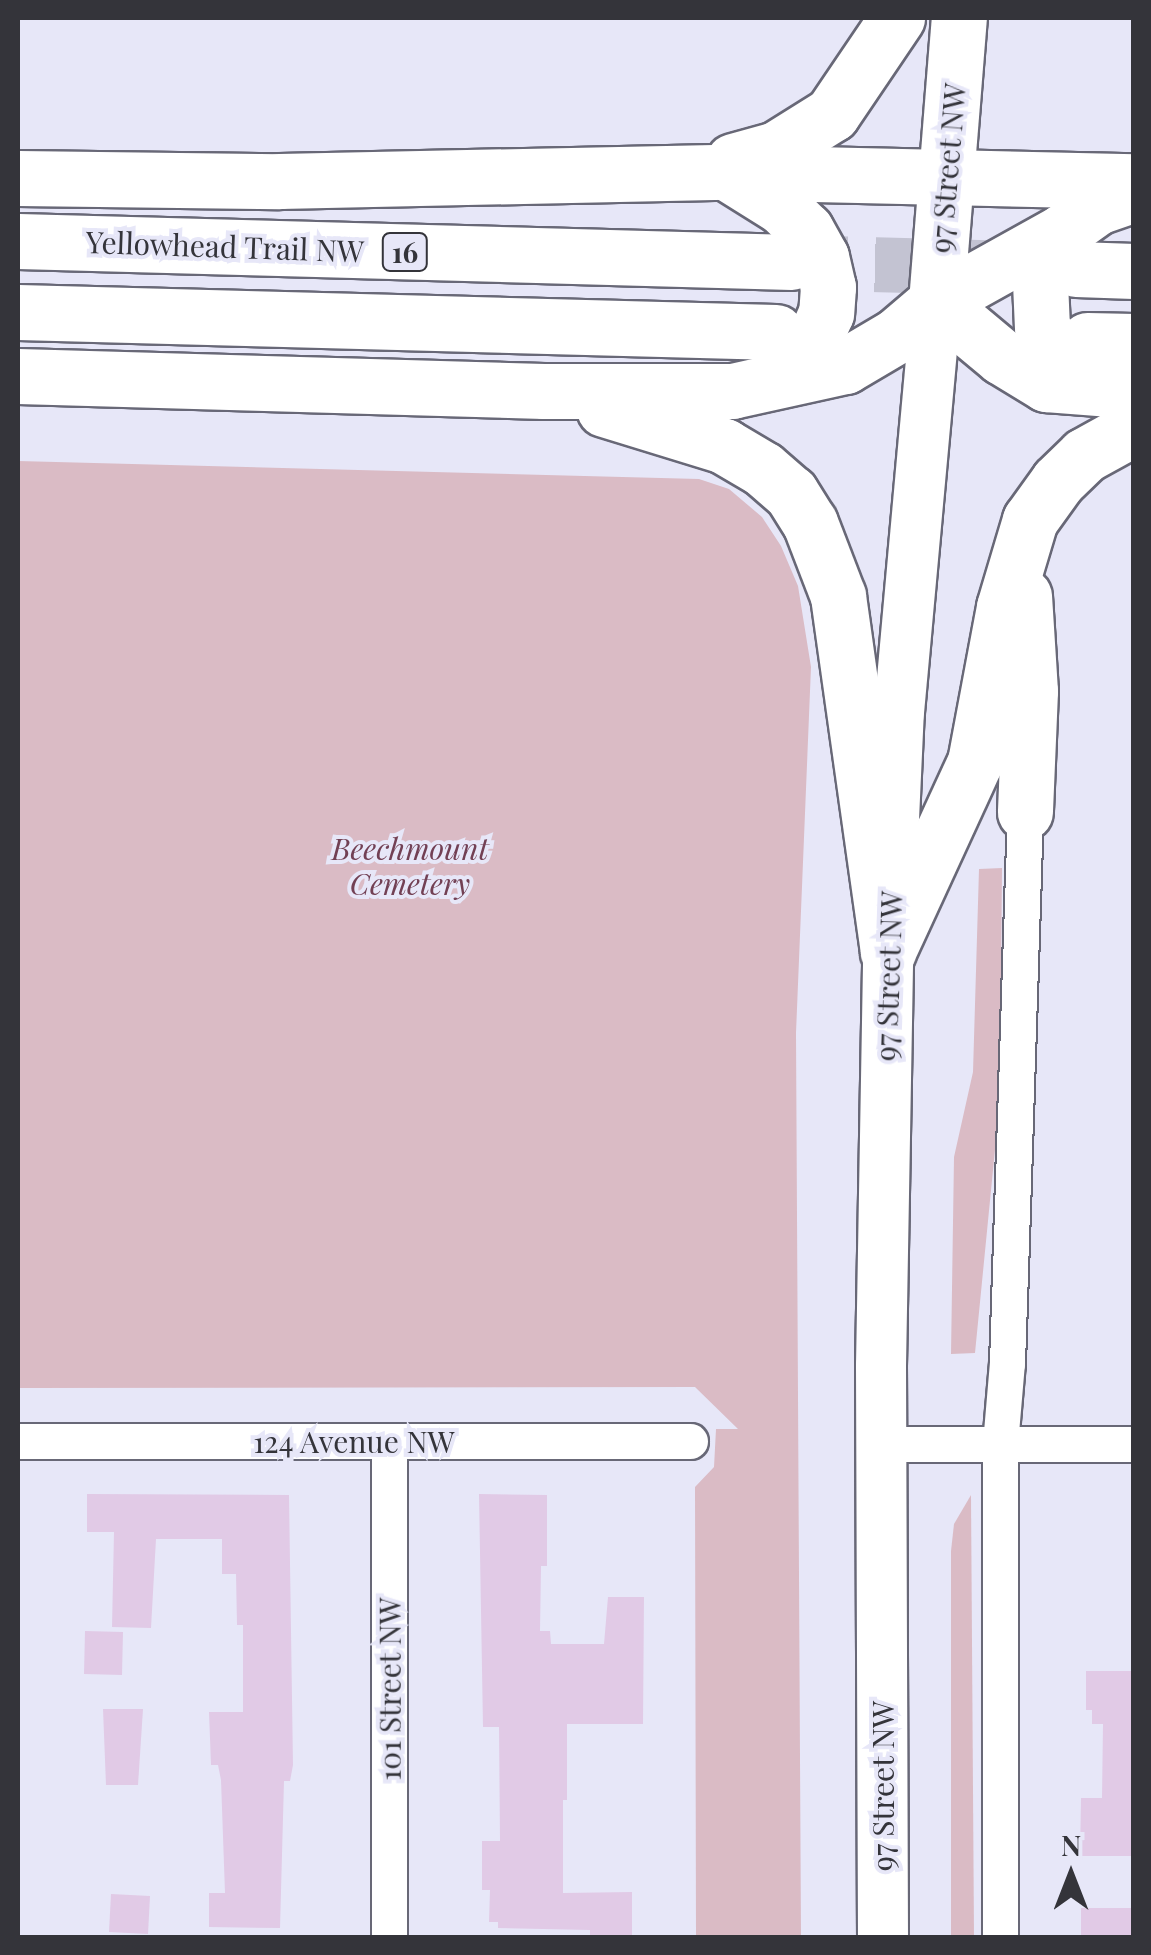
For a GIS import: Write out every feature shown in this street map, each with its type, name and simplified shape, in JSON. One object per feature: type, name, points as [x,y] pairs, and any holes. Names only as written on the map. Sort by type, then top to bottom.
[{"type":"main road","points":[[646,172],[745,159],[804,134],[832,114],[897,18]]},
{"type":"main road","name":"97 Street NW","points":[[882,1938],[881,1444],[888,952],[899,712],[959,18]]},
{"type":"main road","points":[[18,376],[544,391],[732,391],[775,357],[814,340],[826,313],[828,287],[821,257],[806,230],[782,207],[726,172]]},
{"type":"main road","points":[[18,178],[279,181],[726,172],[1134,181]]},
{"type":"main road","points":[[18,312],[775,357],[846,366],[896,336],[936,302],[1069,251],[1096,207],[1134,194]]},
{"type":"main road","name":"Yellowhead Trail NW","points":[[18,241],[792,262]]},
{"type":"main road","points":[[1123,378],[1081,371],[1055,349],[1042,327],[1040,282],[1046,253],[1069,251],[1134,271]]},
{"type":"main road","points":[[936,302],[1002,356],[1046,384],[1123,378]]},
{"type":"main road","points":[[888,952],[975,762],[1016,557],[1030,520],[1058,481],[1086,454],[1123,378]]},
{"type":"main road","points":[[544,391],[724,446],[762,469],[791,494],[810,522],[838,596],[888,952]]},
{"type":"main road","points":[[1016,557],[1028,618],[1025,812]]},
{"type":"street","points":[[1000,1938],[1000,1444],[1008,1363],[1025,812]]},
{"type":"street","name":"124 Avenue NW","points":[[18,1440],[690,1441]]},
{"type":"street","name":"101 Street NW","points":[[389,1441],[389,1938]]},
{"type":"street","points":[[881,1444],[1134,1444]]},
{"type":"green space","name":"Beechmount Cemetery","points":[[18,461],[699,479],[729,489],[762,517],[781,546],[798,586],[811,667],[796,1033],[801,1937],[696,1937],[695,1487],[714,1467],[716,1429],[738,1429],[695,1387],[18,1388]]},
{"type":"green space","points":[[1002,868],[1000,1099],[975,1353],[951,1354],[954,1157],[973,1072],[979,869]]},
{"type":"green space","points":[[971,1495],[974,1937],[951,1938],[951,1551],[954,1524]]},
{"type":"building","points":[[87,1494],[289,1495],[293,1765],[290,1781],[284,1781],[280,1928],[209,1927],[209,1893],[225,1893],[221,1780],[218,1765],[211,1765],[209,1712],[243,1712],[243,1625],[237,1625],[236,1574],[222,1574],[222,1539],[156,1539],[151,1628],[112,1627],[114,1532],[87,1532]]},
{"type":"building","points":[[479,1494],[547,1495],[547,1566],[541,1566],[540,1631],[550,1631],[551,1644],[604,1644],[608,1597],[644,1597],[643,1724],[567,1724],[567,1800],[563,1800],[563,1893],[632,1892],[632,1936],[590,1937],[590,1930],[498,1928],[498,1922],[489,1922],[490,1890],[482,1890],[482,1841],[500,1841],[499,1727],[483,1727]]},
{"type":"building","points":[[85,1631],[123,1632],[122,1675],[84,1674]]},
{"type":"building","points":[[1086,1671],[1134,1671],[1134,1856],[1080,1856],[1081,1798],[1102,1798],[1103,1724],[1092,1724],[1092,1710],[1086,1710]]},
{"type":"building","points":[[103,1709],[143,1709],[138,1785],[106,1785]]},
{"type":"building","points":[[111,1894],[150,1896],[148,1934],[109,1932]]},
{"type":"building","points":[[1081,1908],[1134,1908],[1134,1938],[1081,1938]]},
{"type":"tunnel","points":[[792,262],[988,267]]}]
